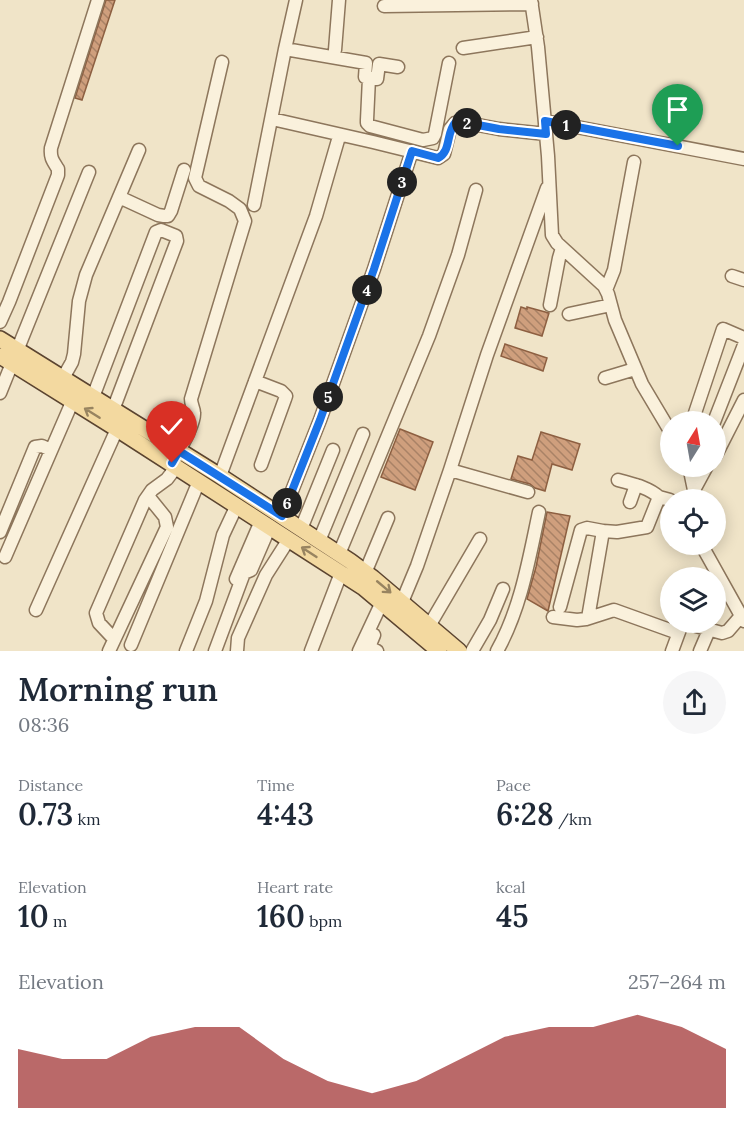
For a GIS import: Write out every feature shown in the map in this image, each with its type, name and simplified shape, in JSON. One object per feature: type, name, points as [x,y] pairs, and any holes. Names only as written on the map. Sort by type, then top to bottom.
[{"type":"main road","points":[[0,339],[10,357],[117,429],[176,460],[220,476],[339,554],[365,573],[391,606],[436,650]]},
{"type":"main road","points":[[10,357],[63,378],[113,410],[200,481],[391,606],[429,626],[459,651]]},
{"type":"street","points":[[0,322],[58,175],[58,169],[50,156],[51,148],[98,0]]},
{"type":"street","points":[[254,205],[296,0]]},
{"type":"street","points":[[335,50],[339,0]]},
{"type":"street","points":[[384,6],[531,2],[537,37],[550,181],[552,235],[557,243],[606,290],[615,320],[635,369],[660,414]]},
{"type":"street","points":[[463,48],[537,37]]},
{"type":"street","points":[[285,49],[366,63],[365,77],[369,78],[377,79],[378,64],[398,67]]},
{"type":"street","points":[[114,639],[99,623],[96,613],[148,496],[157,484],[167,479],[193,423],[194,411],[191,399],[245,221],[240,209],[199,186],[195,178],[222,62]]},
{"type":"street","points":[[369,78],[367,123],[370,126],[429,140],[435,134],[449,63]]},
{"type":"street","points":[[272,120],[438,158],[444,154],[452,126],[462,122],[499,129],[545,128],[744,159]]},
{"type":"street","points":[[220,476],[316,216],[338,141]]},
{"type":"street","points":[[63,378],[74,354],[79,301],[86,275],[139,150]]},
{"type":"street","points":[[282,516],[367,291],[412,151]]},
{"type":"street","points":[[606,290],[614,270],[634,162]]},
{"type":"street","points":[[119,197],[158,215],[168,216],[184,170]]},
{"type":"street","points":[[0,393],[10,357],[89,172]]},
{"type":"street","points":[[359,651],[417,566],[487,355],[550,181]]},
{"type":"street","points":[[339,554],[429,336],[451,275],[476,190]]},
{"type":"street","points":[[93,397],[156,232],[161,230],[176,236],[177,241],[113,410]]},
{"type":"street","points":[[550,305],[562,248]]},
{"type":"street","points":[[569,314],[611,306]]},
{"type":"street","points":[[696,411],[723,329],[744,338]]},
{"type":"street","points":[[718,411],[744,345]]},
{"type":"street","points":[[605,378],[635,369]]},
{"type":"street","points":[[255,381],[286,396],[261,465]]},
{"type":"street","points":[[5,556],[73,400]]},
{"type":"street","points":[[726,435],[744,400]]},
{"type":"street","points":[[36,610],[117,429]]},
{"type":"street","points":[[319,540],[363,434]]},
{"type":"street","points":[[0,532],[33,451],[38,446],[51,450]]},
{"type":"street","points":[[301,529],[333,450]]},
{"type":"street","points":[[450,470],[528,492]]},
{"type":"street","points":[[618,480],[660,496]]},
{"type":"street","points":[[131,645],[200,481]]},
{"type":"street","points":[[630,502],[636,485]]},
{"type":"street","points":[[109,651],[167,527],[165,517],[148,496]]},
{"type":"street","points":[[186,651],[206,601],[223,535],[237,505]]},
{"type":"street","points":[[660,506],[647,527],[617,532],[587,528],[581,530],[557,612],[577,620],[617,611],[660,627]]},
{"type":"street","points":[[497,651],[522,590],[539,512]]},
{"type":"street","points":[[365,573],[388,518]]},
{"type":"street","points":[[225,605],[265,523]]},
{"type":"street","points":[[215,651],[244,573],[251,570],[265,523]]},
{"type":"street","points":[[588,618],[603,531]]},
{"type":"street","points":[[237,651],[238,638],[266,576],[289,539]]},
{"type":"street","points":[[429,626],[480,539]]},
{"type":"street","points":[[707,555],[743,618],[726,632]]},
{"type":"street","points":[[311,651],[341,573]]},
{"type":"street","points":[[472,651],[487,626],[503,589]]},
{"type":"street","points":[[377,651],[369,645],[391,606]]},
{"type":"street","points":[[672,651],[678,633]]},
{"type":"street","points":[[700,651],[707,633]]},
{"type":"building","points":[[106,0],[115,0],[82,100],[75,98]]},
{"type":"building","points":[[521,307],[549,313],[542,336],[515,328]]},
{"type":"building","points":[[505,344],[547,358],[543,371],[501,356]]},
{"type":"building","points":[[400,429],[433,442],[415,490],[381,477]]},
{"type":"building","points":[[541,432],[580,444],[572,470],[552,464],[545,491],[511,479],[518,456],[532,460]]},
{"type":"building","points":[[547,512],[570,516],[548,611],[527,599]]},
{"type":"route","points":[[172,463],[179,451],[282,516],[320,420],[374,269],[412,151],[441,157],[444,154],[450,129],[455,123],[462,122],[546,134],[545,121],[678,146]]}]
